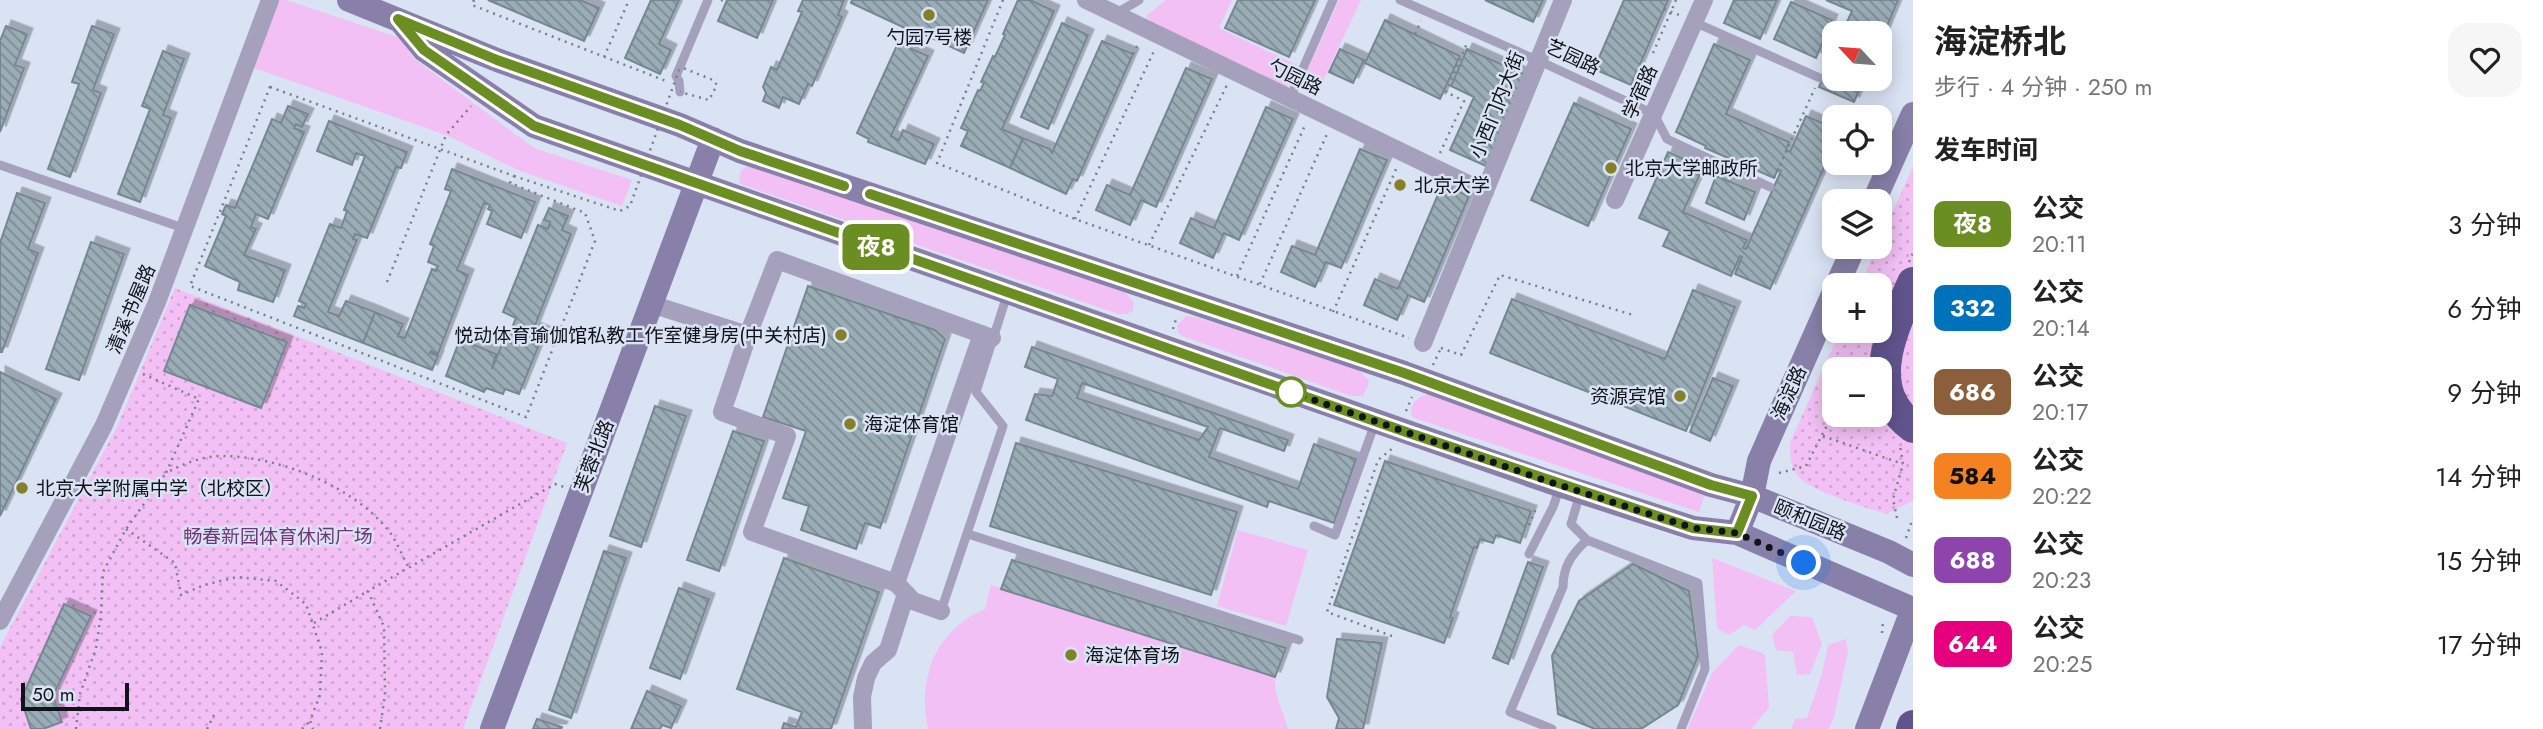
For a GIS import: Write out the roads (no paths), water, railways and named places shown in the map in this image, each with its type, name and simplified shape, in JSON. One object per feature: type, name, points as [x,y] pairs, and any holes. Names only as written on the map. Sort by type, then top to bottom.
[{"type":"highway","points":[[1913,283],[1891,337],[1884,374],[1891,406],[1913,427]]},
{"type":"street","name":"清溪书屋路","points":[[0,621],[104,425],[129,368],[186,229],[270,0]]},
{"type":"street","name":"颐和园路","points":[[349,0],[497,60],[680,125],[740,151],[1404,373],[1711,485],[1752,496],[1889,552],[1909,554]]},
{"type":"street","name":"勺园路","points":[[1086,0],[1485,192]]},
{"type":"street","name":"小西门内大街","points":[[1423,343],[1563,0]]},
{"type":"street","name":"学宿路","points":[[1615,200],[1704,0]]},
{"type":"street","name":"颐和园路","points":[[398,19],[424,50],[534,126],[1008,294],[1571,488],[1693,528],[1737,533],[1913,609]]},
{"type":"street","points":[[1879,189],[1913,114]]},
{"type":"street","name":"芙蓉北路","points":[[492,729],[713,139]]},
{"type":"street","points":[[863,728],[862,697],[866,678],[873,663],[888,650],[901,588],[987,336],[776,260],[722,412],[787,436],[752,532],[901,588],[913,601],[941,611]]},
{"type":"street","points":[[651,304],[748,335]]},
{"type":"street","name":"海淀路","points":[[1737,533],[1752,496],[1759,461],[1822,319]]},
{"type":"street","points":[[1867,729],[1905,654],[1913,609]]},
{"type":"lane","points":[[679,89],[676,76],[708,0]]},
{"type":"lane","points":[[1115,14],[1139,0]]},
{"type":"lane","points":[[1290,98],[1333,0]]},
{"type":"lane","name":"艺园路","points":[[1400,0],[1654,114]]},
{"type":"lane","points":[[1694,22],[1820,78]]},
{"type":"lane","points":[[1654,114],[1667,139],[1770,187]]},
{"type":"lane","points":[[0,165],[186,229]]},
{"type":"lane","points":[[941,611],[1003,426],[976,392],[987,336],[1008,294]]},
{"type":"lane","points":[[1314,526],[1335,535],[1376,421]]},
{"type":"lane","points":[[1571,488],[1571,524],[1587,540],[1698,583],[1705,669],[1681,729]]},
{"type":"lane","points":[[1529,554],[1553,507],[1571,488]]},
{"type":"lane","points":[[968,534],[1299,640]]},
{"type":"lane","points":[[1552,729],[1510,712],[1563,587],[1563,574],[1571,554],[1587,540]]},
{"type":"place","name":"勺园7号楼","points":[[929,15]]},
{"type":"place","name":"北京大学邮政所","points":[[1611,168]]},
{"type":"place","name":"北京大学","points":[[1400,185]]},
{"type":"place","name":"悦动体育瑜伽馆私教工作室健身房(中关村店)","points":[[841,335]]},
{"type":"place","name":"资源宾馆","points":[[1680,396]]},
{"type":"place","name":"海淀体育馆","points":[[850,424]]},
{"type":"place","name":"北京大学附属中学（北校区）","points":[[22,488]]},
{"type":"place","name":"海淀体育场","points":[[1071,655]]},
{"type":"park label","name":"畅春新园体育休闲广场","points":[[278,536]]}]
